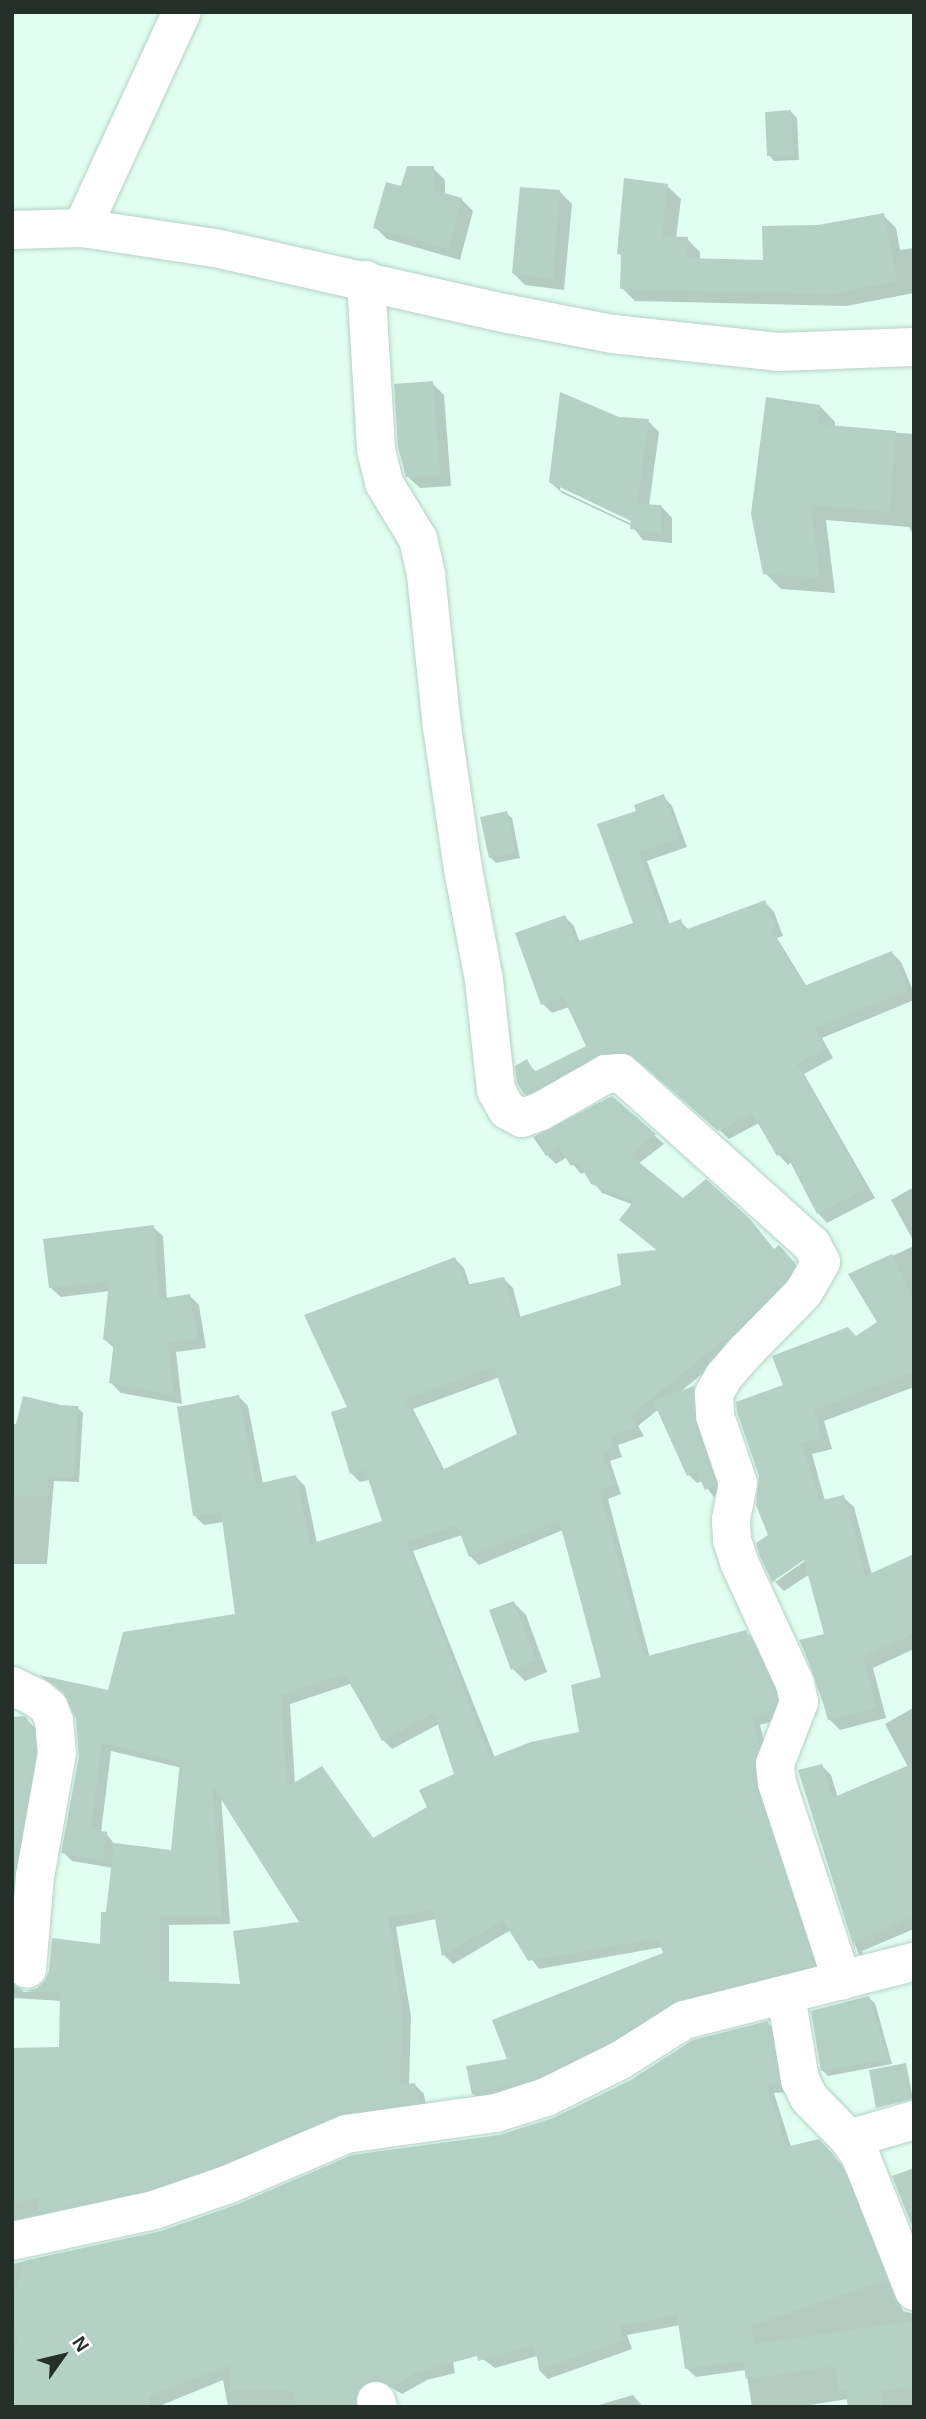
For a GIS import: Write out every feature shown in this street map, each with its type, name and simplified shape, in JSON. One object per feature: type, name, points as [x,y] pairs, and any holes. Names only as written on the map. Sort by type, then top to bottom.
[{"type":"main road","points":[[82,228],[182,12]]},
{"type":"main road","points":[[12,230],[82,228],[215,248],[509,314],[613,334],[778,352],[914,347]]},
{"type":"main road","points":[[366,280],[376,450],[384,483],[418,539],[426,575],[442,727],[463,869],[484,980],[496,1090],[507,1110],[522,1118],[541,1111],[606,1074],[621,1073],[812,1245],[821,1262],[804,1292],[746,1351],[724,1376],[714,1394],[715,1416],[738,1483],[731,1520],[732,1540],[795,1684],[799,1702],[775,1764],[777,1783],[842,1981]]},
{"type":"main road","points":[[12,1686],[37,1698],[48,1708],[54,1721],[57,1753],[35,1876],[27,1969]]},
{"type":"main road","points":[[12,2241],[154,2210],[229,2184],[346,2134],[496,2113],[547,2097],[619,2061],[684,2020],[914,1962]]},
{"type":"main road","points":[[786,1995],[800,2080],[808,2098],[849,2139],[861,2157],[914,2291]]},
{"type":"main road","points":[[849,2139],[914,2120]]},
{"type":"building","points":[[791,110],[794,155],[767,156],[765,112]]},
{"type":"building","points":[[407,166],[434,166],[434,190],[462,198],[448,249],[373,228],[386,182],[401,186]]},
{"type":"building","points":[[624,178],[668,184],[662,236],[688,237],[686,258],[763,260],[762,226],[818,225],[884,213],[897,281],[832,294],[620,289],[621,254],[617,254]]},
{"type":"building","points":[[520,187],[560,190],[553,279],[512,273]]},
{"type":"building","points":[[433,381],[440,475],[406,477],[398,447],[394,384]]},
{"type":"building","points":[[560,392],[619,417],[649,419],[637,504],[661,505],[661,533],[630,529],[631,521],[549,482]]},
{"type":"building","points":[[766,397],[820,405],[818,424],[896,431],[890,512],[811,505],[820,578],[763,574],[751,514]]},
{"type":"building","points":[[664,794],[679,838],[639,852],[665,925],[681,919],[685,930],[765,900],[775,927],[770,929],[804,986],[892,951],[908,990],[814,1028],[826,1048],[797,1064],[867,1188],[817,1214],[785,1152],[777,1156],[752,1113],[718,1131],[629,1053],[596,1055],[524,1094],[517,1083],[515,1066],[527,1059],[534,1072],[586,1046],[563,997],[541,1005],[515,933],[565,915],[576,942],[633,923],[597,824],[636,811],[634,805]]},
{"type":"building","points":[[507,811],[515,852],[489,858],[480,817]]},
{"type":"building","points":[[612,1096],[656,1134],[630,1155],[683,1198],[706,1179],[750,1219],[774,1249],[779,1245],[795,1263],[786,1279],[735,1331],[630,1416],[637,1427],[610,1436],[614,1448],[602,1452],[614,1485],[600,1490],[644,1657],[746,1630],[774,1691],[776,1700],[772,1711],[752,1716],[759,1746],[753,1766],[755,1786],[814,1965],[678,1999],[608,2042],[538,2077],[472,2094],[466,2066],[507,2059],[492,2020],[663,1953],[658,1938],[528,1961],[503,1920],[442,1956],[433,1909],[388,1918],[402,2006],[400,2085],[415,2083],[419,2102],[337,2114],[221,2164],[148,2189],[36,2213],[40,2198],[12,2202],[12,2048],[59,2047],[60,1993],[26,1991],[37,1988],[44,1982],[49,1971],[52,1938],[100,1944],[101,1912],[106,1912],[114,1843],[171,1850],[180,1762],[102,1743],[91,1829],[107,1832],[103,1860],[61,1853],[79,1757],[76,1719],[63,1692],[39,1675],[108,1690],[123,1632],[235,1614],[221,1512],[193,1516],[177,1407],[239,1395],[256,1484],[296,1475],[310,1544],[382,1521],[365,1469],[350,1474],[331,1412],[347,1407],[304,1315],[455,1257],[466,1285],[504,1277],[516,1318],[621,1285],[617,1254],[657,1250],[619,1220],[634,1201],[591,1184],[578,1162],[571,1166],[559,1147],[546,1156],[533,1137]],"holes":[[[494,1367],[517,1434],[442,1470],[405,1399]],[[559,1520],[601,1677],[571,1685],[579,1732],[531,1742],[490,1758],[406,1542],[457,1525],[469,1557]],[[341,1675],[342,1678],[347,1676],[382,1741],[434,1713],[454,1774],[419,1790],[427,1807],[373,1838],[322,1766],[287,1787],[281,1695]],[[212,1785],[299,1922],[233,1931],[240,1984],[160,1981],[160,1917],[222,1916]]]},
{"type":"building","points":[[154,1225],[159,1299],[190,1294],[198,1338],[167,1343],[174,1395],[109,1383],[114,1341],[103,1340],[109,1281],[49,1288],[43,1239]]},
{"type":"building","points":[[892,1254],[914,1302],[914,1372],[814,1410],[822,1438],[802,1443],[819,1501],[844,1495],[865,1576],[914,1554],[914,1633],[863,1657],[876,1708],[828,1720],[815,1675],[799,1640],[824,1634],[804,1560],[772,1582],[759,1554],[756,1543],[768,1535],[756,1505],[759,1476],[736,1402],[783,1385],[772,1356],[848,1327],[856,1336],[877,1322],[848,1274]]},
{"type":"building","points":[[694,1386],[694,1423],[715,1485],[705,1490],[697,1472],[687,1476],[653,1401]]},
{"type":"building","points":[[23,1396],[78,1406],[74,1477],[49,1477],[47,1497],[12,1496],[12,1424],[16,1424]]},
{"type":"building","points":[[514,1601],[536,1660],[511,1670],[489,1610]]},
{"type":"building","points":[[25,1716],[32,1726],[35,1752],[18,1846],[12,1845],[12,1717]]},
{"type":"building","points":[[914,1763],[914,1916],[854,1942],[856,1954],[798,1770],[822,1764],[832,1798]]},
{"type":"building","points":[[12,1984],[26,1991],[12,1990]]},
{"type":"building","points":[[869,1996],[888,2059],[821,2071],[811,2011]]},
{"type":"building","points":[[768,2021],[778,2083],[766,2085],[786,2147],[819,2139],[833,2154],[842,2167],[886,2280],[751,2326],[755,2344],[914,2321],[914,2386],[880,2391],[883,2407],[848,2407],[845,2390],[838,2390],[835,2366],[746,2379],[743,2361],[685,2369],[677,2315],[619,2326],[624,2340],[541,2369],[533,2346],[478,2361],[477,2356],[418,2372],[392,2386],[381,2380],[370,2380],[359,2387],[355,2404],[347,2407],[298,2407],[292,2391],[230,2390],[230,2365],[149,2396],[151,2407],[12,2407],[12,2368],[17,2340],[13,2301],[23,2261],[161,2231],[238,2204],[352,2155],[499,2135],[553,2118],[629,2081],[693,2040]]},
{"type":"building","points":[[906,2063],[913,2099],[876,2108],[869,2070]]},
{"type":"building","points":[[914,2168],[914,2231],[892,2176]]}]
